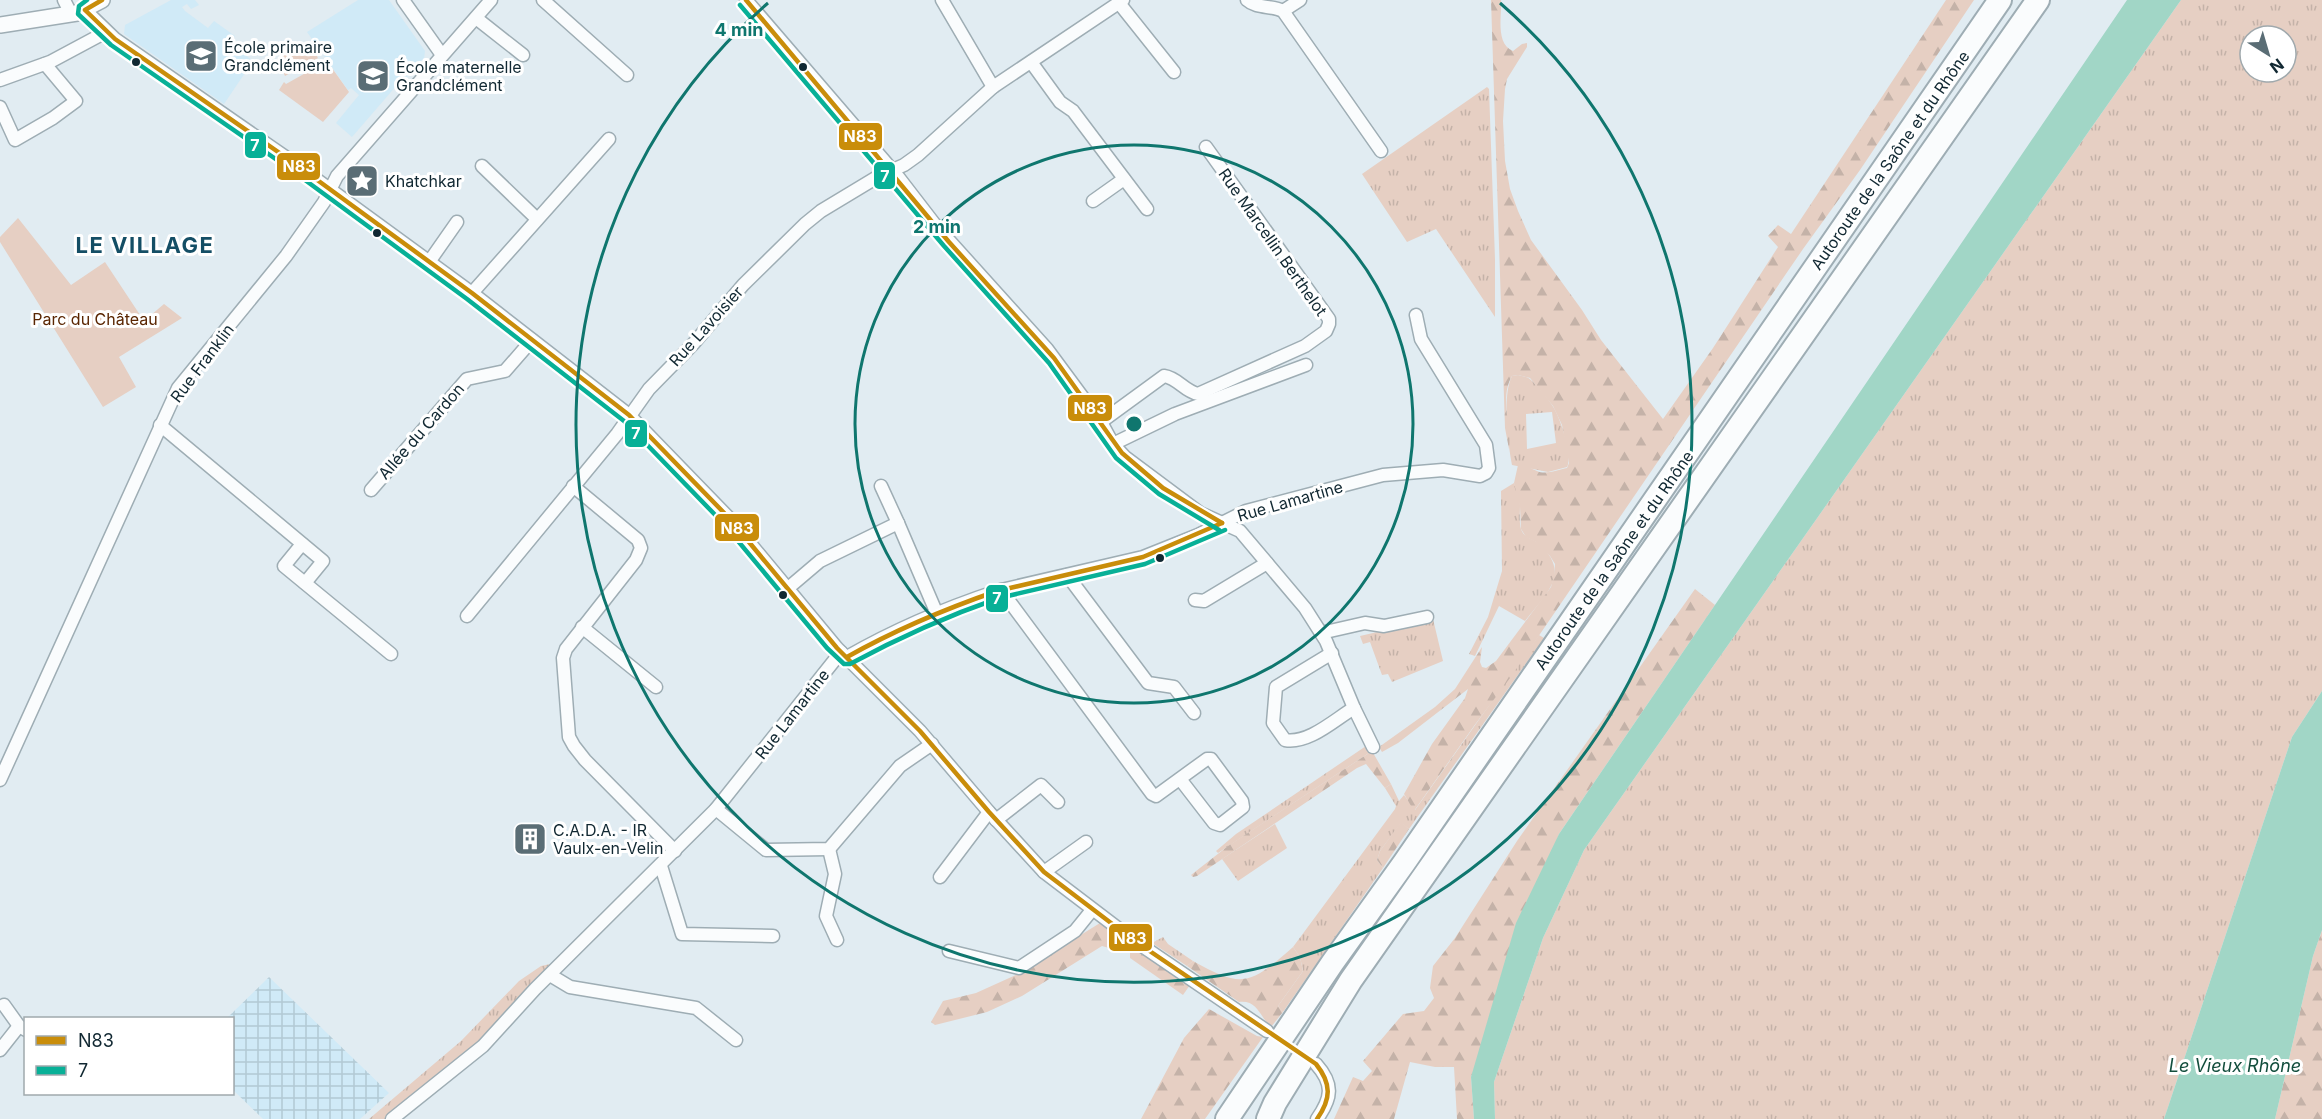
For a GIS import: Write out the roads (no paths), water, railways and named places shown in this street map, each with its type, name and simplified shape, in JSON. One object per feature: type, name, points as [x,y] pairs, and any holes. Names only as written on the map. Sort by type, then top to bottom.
[{"type":"highway","name":"Autoroute de la Saône et du Rhône","points":[[1227,1119],[1333,962],[1404,863],[2000,0]]},
{"type":"highway","name":"Autoroute de la Saône et du Rhône","points":[[1268,1119],[1275,1103],[1351,980],[2038,0]]},
{"type":"highway","points":[[1251,1119],[1351,980]]},
{"type":"street","points":[[0,25],[102,0]]},
{"type":"street","points":[[403,0],[442,55]]},
{"type":"street","name":"Rue Franklin","points":[[0,780],[178,388],[286,256],[324,202],[337,176],[491,0]]},
{"type":"street","points":[[543,0],[627,75]]},
{"type":"street","points":[[746,0],[990,288],[1047,349],[1101,422],[1113,444],[1125,457],[1200,513],[1240,531],[1305,608],[1332,653],[1354,708],[1373,747]]},
{"type":"street","points":[[942,0],[993,87]]},
{"type":"street","points":[[1247,0],[1253,5],[1283,11],[1381,151]]},
{"type":"street","points":[[1283,11],[1300,0]]},
{"type":"street","points":[[1121,2],[1174,72]]},
{"type":"street","name":"Rue Lavoisier","points":[[467,616],[617,434],[649,389],[694,343],[743,285],[805,224],[821,211],[918,155],[993,87],[1121,2]]},
{"type":"street","points":[[74,8],[287,158],[472,293],[629,415],[729,518],[844,655],[932,744],[992,816],[1044,872],[1132,939],[1267,1031]]},
{"type":"street","points":[[476,18],[523,55]]},
{"type":"street","points":[[0,80],[45,64],[106,32]]},
{"type":"street","points":[[1031,62],[1060,102],[1073,111],[1147,208]]},
{"type":"street","points":[[0,107],[15,140],[53,118],[76,101],[45,64]]},
{"type":"street","points":[[472,293],[609,139]]},
{"type":"street","name":"Rue Marcellin Berthelot","points":[[1101,422],[1164,376],[1171,377],[1191,392],[1198,394],[1305,346],[1326,331],[1329,324],[1329,319],[1206,147]]},
{"type":"street","points":[[482,166],[537,219]]},
{"type":"street","points":[[1093,201],[1124,179]]},
{"type":"street","points":[[429,262],[457,222]]},
{"type":"street","name":"Rue Lamartine","points":[[392,1119],[478,1050],[550,975],[661,866],[716,809],[844,655],[937,614],[1001,590],[1143,557],[1246,511],[1383,475],[1443,470],[1480,476],[1486,473],[1489,468],[1486,445],[1421,339],[1416,315]]},
{"type":"street","name":"Allée du Cardon","points":[[371,490],[467,379],[505,371],[531,340]]},
{"type":"street","points":[[1113,444],[1175,414],[1306,365]]},
{"type":"street","points":[[160,425],[323,561],[305,583]]},
{"type":"street","points":[[573,486],[638,540],[641,548],[636,560],[566,649],[563,658],[569,737],[585,760],[675,851]]},
{"type":"street","points":[[881,486],[937,614]]},
{"type":"street","points":[[787,589],[820,561],[898,523]]},
{"type":"street","points":[[302,544],[284,566],[392,654]]},
{"type":"street","points":[[1195,600],[1204,601],[1267,563]]},
{"type":"street","points":[[1067,575],[1148,682],[1174,687],[1194,713]]},
{"type":"street","points":[[1001,590],[1152,794],[1156,796],[1207,759],[1211,759],[1242,801],[1243,807],[1220,825],[1214,823],[1180,779]]},
{"type":"street","points":[[1321,633],[1365,623],[1383,626],[1427,617]]},
{"type":"street","points":[[582,627],[656,687]]},
{"type":"street","points":[[1332,653],[1276,687],[1273,723],[1285,740],[1294,742],[1305,739],[1354,708]]},
{"type":"street","points":[[716,809],[766,850],[829,849],[900,766],[932,744]]},
{"type":"street","points":[[940,877],[992,816],[1041,785],[1058,802]]},
{"type":"street","points":[[1044,872],[1086,842]]},
{"type":"street","points":[[829,849],[835,874],[826,916],[837,940]]},
{"type":"street","points":[[661,866],[682,934],[773,936]]},
{"type":"street","points":[[949,951],[1019,968],[1075,931],[1092,910]]},
{"type":"street","points":[[550,975],[570,987],[696,1008],[736,1040]]},
{"type":"street","points":[[0,1050],[22,1028],[4,1005]]},
{"type":"street","points":[[1316,1064],[1325,1074],[1329,1085],[1329,1100],[1317,1119]]},
{"type":"water","points":[[2127,0],[2181,0],[1584,850],[1543,938],[1494,1082],[1495,1119],[1474,1119],[1471,1077],[1516,923],[1559,834]]},
{"type":"water","name":"Le Vieux Rhône","points":[[2322,691],[2322,930],[2313,956],[2275,1119],[2164,1119],[2292,737]]},
{"type":"place","name":"École primaire Grandclément","points":[[201,56]]},
{"type":"place","name":"École maternelle Grandclément","points":[[373,76]]},
{"type":"place","name":"Khatchkar","points":[[362,181]]},
{"type":"place","name":"C.A.D.A. - IR Vaulx-en-Velin","points":[[530,839]]},
{"type":"district","name":"LE VILLAGE","points":[[145,245]]},
{"type":"park label","name":"Parc du Château","points":[[95,319]]}]
